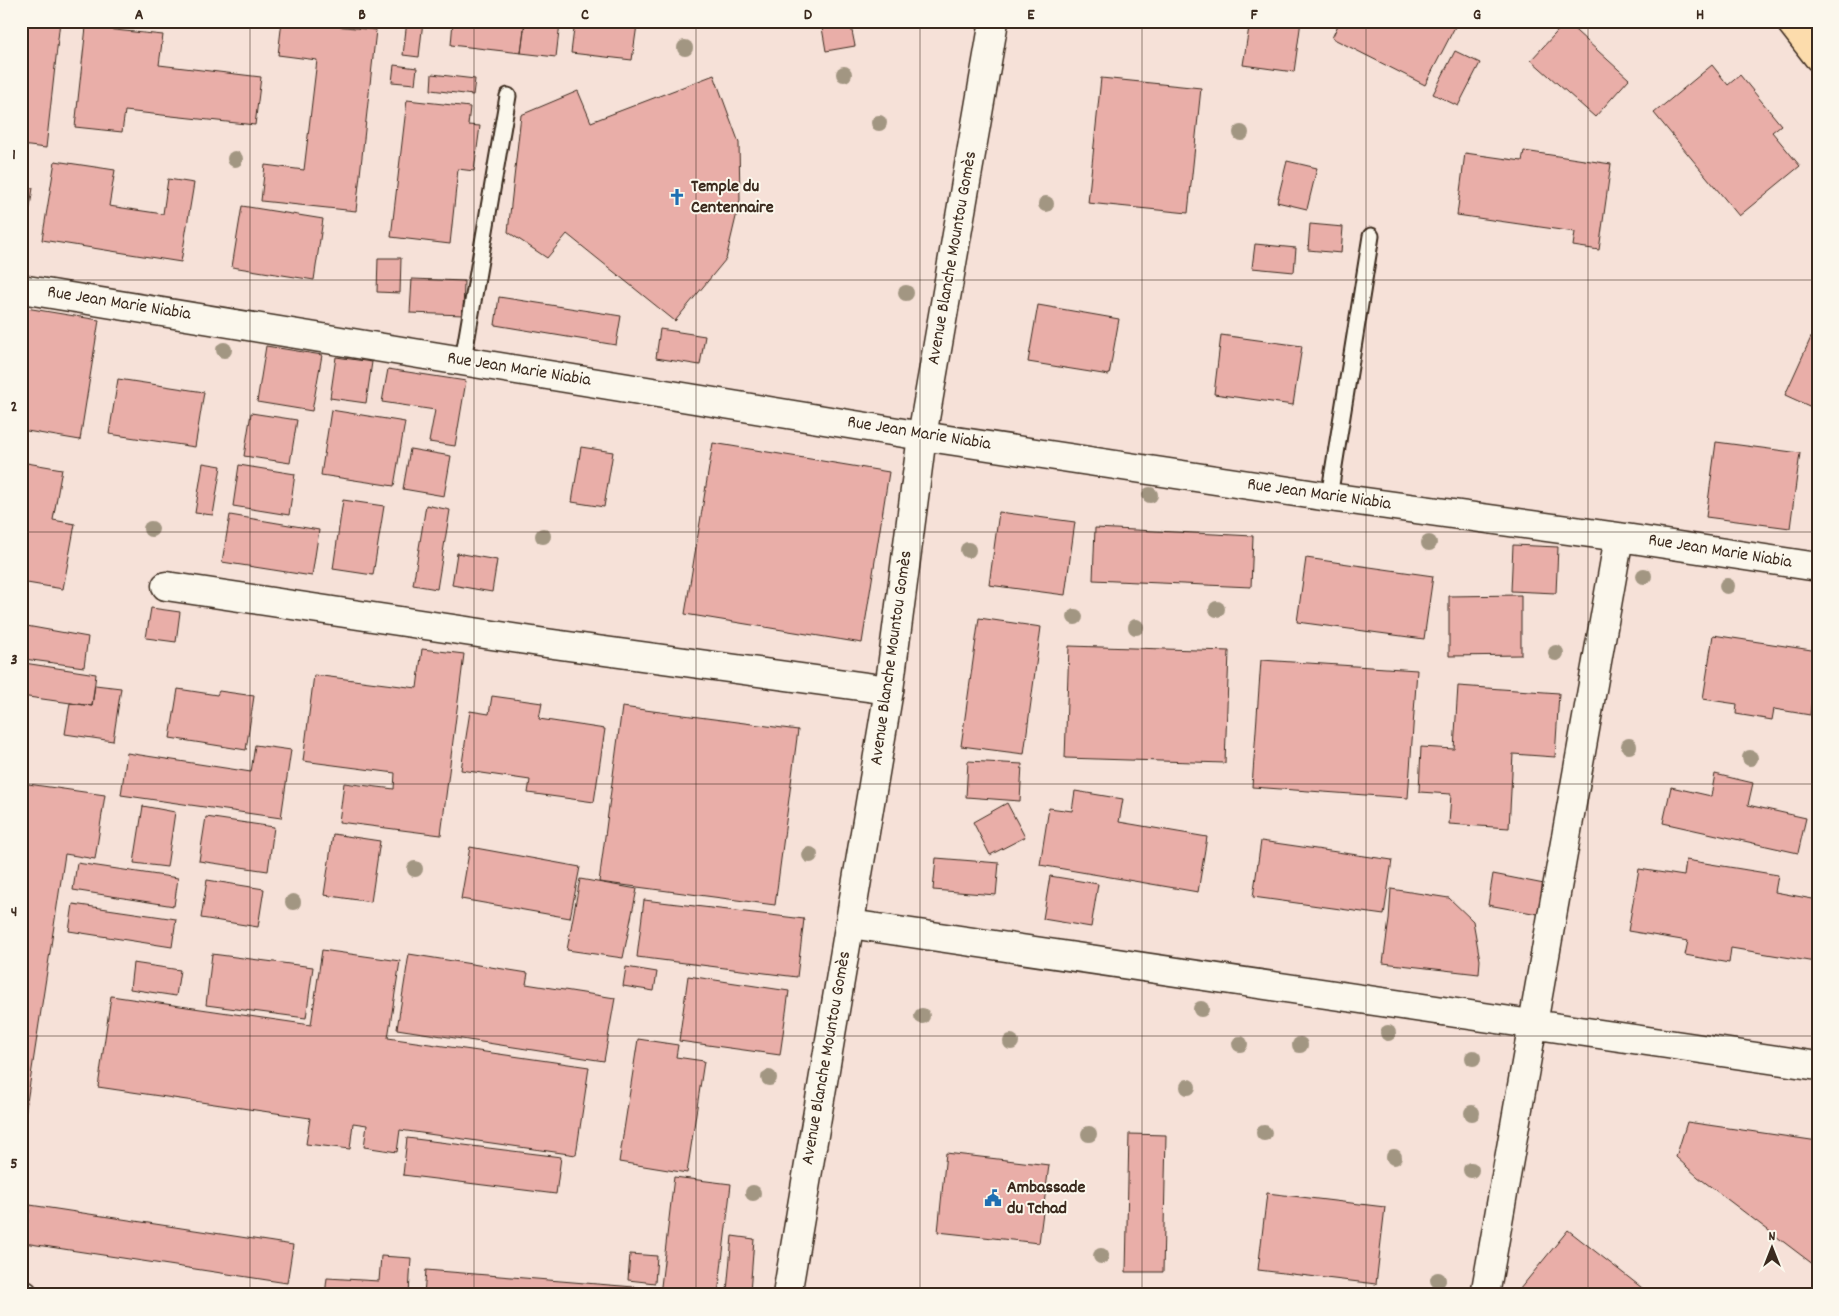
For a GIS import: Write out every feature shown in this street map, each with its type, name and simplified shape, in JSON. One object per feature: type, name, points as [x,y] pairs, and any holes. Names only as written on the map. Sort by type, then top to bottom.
[{"type":"main road","points":[[1790,21],[1818,57]]},
{"type":"street","name":"Avenue Blanche Mountou Gomès","points":[[786,1295],[889,690],[922,436],[994,21]]},
{"type":"street","name":"Rue Jean Marie Niabia","points":[[21,289],[922,436],[1818,567]]},
{"type":"street","points":[[1485,1295],[1619,537]]},
{"type":"street","points":[[166,586],[536,642],[889,690]]},
{"type":"street","points":[[850,924],[1818,1066]]},
{"type":"lane","points":[[463,360],[508,96]]},
{"type":"lane","points":[[1329,497],[1371,236]]},
{"type":"building","points":[[21,21],[60,21],[46,148],[21,145]]},
{"type":"building","points":[[282,21],[376,30],[356,211],[261,201],[265,165],[304,170],[317,60],[278,55]]},
{"type":"building","points":[[407,21],[423,21],[419,57],[403,55]]},
{"type":"building","points":[[453,21],[525,22],[521,53],[451,45]]},
{"type":"building","points":[[525,21],[560,23],[556,57],[521,53]]},
{"type":"building","points":[[575,21],[637,25],[632,60],[571,53]]},
{"type":"building","points":[[850,21],[855,46],[826,51],[821,22]]},
{"type":"building","points":[[1250,21],[1301,21],[1294,72],[1243,65]]},
{"type":"building","points":[[1340,21],[1458,21],[1425,85],[1332,38]]},
{"type":"building","points":[[1566,22],[1629,79],[1595,117],[1531,60]]},
{"type":"building","points":[[86,27],[163,35],[159,65],[261,77],[255,125],[125,111],[122,132],[75,127]]},
{"type":"building","points":[[1455,51],[1480,63],[1458,106],[1433,94]]},
{"type":"building","points":[[394,65],[417,68],[415,84],[392,82]]},
{"type":"building","points":[[1712,65],[1728,85],[1740,75],[1781,125],[1772,132],[1800,166],[1739,216],[1654,113]]},
{"type":"building","points":[[432,74],[475,79],[473,95],[431,90]]},
{"type":"building","points":[[714,75],[739,143],[740,200],[726,259],[675,321],[567,234],[547,258],[508,232],[521,115],[578,91],[591,122]]},
{"type":"building","points":[[1101,78],[1201,88],[1188,213],[1088,203]]},
{"type":"building","points":[[407,100],[470,107],[468,125],[480,126],[474,171],[458,169],[450,244],[391,237]]},
{"type":"building","points":[[1524,151],[1611,164],[1599,250],[1573,246],[1575,232],[1457,215],[1465,153],[1522,161]]},
{"type":"building","points":[[55,161],[115,170],[109,206],[163,214],[168,179],[194,183],[181,262],[42,240]]},
{"type":"building","points":[[1287,161],[1317,168],[1307,209],[1277,202]]},
{"type":"building","points":[[21,187],[33,188],[25,236],[21,235]]},
{"type":"building","points":[[242,206],[323,219],[314,280],[232,267]]},
{"type":"building","points":[[1310,224],[1343,227],[1341,253],[1308,250]]},
{"type":"building","points":[[1255,244],[1296,248],[1294,272],[1252,268]]},
{"type":"building","points":[[378,258],[401,258],[400,293],[377,292]]},
{"type":"building","points":[[412,279],[464,281],[463,315],[410,313]]},
{"type":"building","points":[[499,297],[621,316],[616,345],[495,325]]},
{"type":"building","points":[[1038,305],[1119,319],[1109,375],[1028,362]]},
{"type":"building","points":[[26,308],[99,320],[80,440],[21,430],[21,336]]},
{"type":"building","points":[[1818,322],[1818,410],[1785,395]]},
{"type":"building","points":[[660,329],[705,336],[700,365],[656,358]]},
{"type":"building","points":[[1221,335],[1302,346],[1293,405],[1214,394]]},
{"type":"building","points":[[266,346],[322,355],[312,411],[257,402]]},
{"type":"building","points":[[336,357],[372,362],[366,403],[330,398]]},
{"type":"building","points":[[388,369],[466,381],[455,446],[429,442],[435,410],[382,402]]},
{"type":"building","points":[[118,379],[204,392],[195,447],[109,434]]},
{"type":"building","points":[[331,410],[405,422],[394,486],[321,475]]},
{"type":"building","points":[[251,413],[297,420],[290,463],[244,456]]},
{"type":"building","points":[[1716,442],[1800,453],[1790,528],[1706,517]]},
{"type":"building","points":[[713,443],[889,472],[862,643],[685,614]]},
{"type":"building","points":[[581,447],[613,452],[604,507],[572,502]]},
{"type":"building","points":[[410,449],[451,456],[444,496],[403,489]]},
{"type":"building","points":[[21,462],[62,469],[53,520],[75,524],[63,589],[21,582]]},
{"type":"building","points":[[203,463],[221,466],[213,515],[195,513]]},
{"type":"building","points":[[239,465],[295,474],[289,515],[233,506]]},
{"type":"building","points":[[343,500],[384,506],[373,575],[333,569]]},
{"type":"building","points":[[426,505],[450,510],[437,589],[413,585]]},
{"type":"building","points":[[999,512],[1075,522],[1065,595],[989,585]]},
{"type":"building","points":[[230,515],[319,530],[312,576],[222,562]]},
{"type":"building","points":[[1095,528],[1253,536],[1251,587],[1093,580]]},
{"type":"building","points":[[1513,545],[1558,547],[1556,593],[1511,591]]},
{"type":"building","points":[[457,553],[497,560],[492,592],[452,585]]},
{"type":"building","points":[[1306,558],[1433,576],[1424,639],[1297,622]]},
{"type":"building","points":[[1521,595],[1521,655],[1449,656],[1449,596]]},
{"type":"building","points":[[151,608],[180,612],[176,642],[146,638]]},
{"type":"building","points":[[979,618],[1041,627],[1024,754],[961,746]]},
{"type":"building","points":[[21,625],[88,637],[84,667],[24,659],[24,663],[96,674],[92,706],[21,696]]},
{"type":"building","points":[[1713,635],[1818,651],[1810,715],[1774,709],[1772,720],[1736,714],[1737,704],[1703,699]]},
{"type":"building","points":[[1069,646],[1229,651],[1225,763],[1065,758]]},
{"type":"building","points":[[422,649],[464,654],[441,835],[339,822],[344,783],[394,789],[395,773],[303,761],[314,675],[417,688]]},
{"type":"building","points":[[1261,660],[1417,670],[1408,798],[1252,787]]},
{"type":"building","points":[[95,685],[121,688],[113,741],[65,734],[70,703],[92,706]]},
{"type":"building","points":[[1458,686],[1559,693],[1555,757],[1513,754],[1509,828],[1449,824],[1451,794],[1419,792],[1421,747],[1454,749]]},
{"type":"building","points":[[178,689],[217,695],[219,691],[254,696],[246,750],[170,738]]},
{"type":"building","points":[[492,696],[542,703],[539,719],[605,729],[594,802],[528,793],[530,780],[461,770],[470,711],[489,714]]},
{"type":"building","points":[[622,707],[798,730],[775,905],[599,882]]},
{"type":"building","points":[[255,745],[291,750],[281,818],[121,795],[127,753],[251,772]]},
{"type":"building","points":[[968,761],[1022,764],[1020,801],[966,797]]},
{"type":"building","points":[[1715,774],[1753,783],[1748,805],[1806,818],[1798,853],[1663,823],[1671,787],[1711,796]]},
{"type":"building","points":[[1815,778],[1818,778],[1818,817],[1814,816]]},
{"type":"building","points":[[21,783],[105,795],[95,859],[65,854],[21,1141]]},
{"type":"building","points":[[1075,791],[1123,799],[1119,822],[1207,837],[1198,892],[1040,865],[1049,808],[1072,811]]},
{"type":"building","points":[[1007,803],[1025,837],[990,855],[973,822]]},
{"type":"building","points":[[143,806],[175,812],[167,867],[134,863]]},
{"type":"building","points":[[206,817],[274,827],[268,871],[199,861]]},
{"type":"building","points":[[333,834],[380,841],[371,902],[324,895]]},
{"type":"building","points":[[1261,841],[1392,860],[1384,915],[1253,897]]},
{"type":"building","points":[[470,847],[580,867],[570,918],[461,899]]},
{"type":"building","points":[[936,858],[999,863],[996,895],[933,890]]},
{"type":"building","points":[[1686,860],[1778,875],[1775,892],[1818,900],[1818,947],[1815,962],[1731,948],[1729,963],[1685,955],[1688,941],[1628,931],[1639,869],[1684,876]]},
{"type":"building","points":[[77,863],[178,878],[174,906],[73,890]]},
{"type":"building","points":[[1493,874],[1544,884],[1538,914],[1488,905]]},
{"type":"building","points":[[1050,876],[1098,884],[1091,927],[1043,919]]},
{"type":"building","points":[[580,879],[637,889],[623,958],[567,950]]},
{"type":"building","points":[[207,880],[264,889],[258,927],[201,918]]},
{"type":"building","points":[[1391,889],[1449,898],[1473,921],[1480,960],[1479,974],[1383,963]]},
{"type":"building","points":[[644,900],[804,919],[797,977],[637,957]]},
{"type":"building","points":[[73,904],[176,919],[172,947],[69,931]]},
{"type":"building","points":[[322,950],[400,961],[388,1038],[589,1067],[576,1155],[400,1130],[397,1152],[364,1147],[367,1125],[353,1123],[350,1149],[306,1144],[310,1118],[98,1087],[111,996],[311,1025]]},
{"type":"building","points":[[212,954],[313,967],[306,1018],[206,1005]]},
{"type":"building","points":[[409,954],[528,973],[526,984],[615,998],[604,1061],[397,1029]]},
{"type":"building","points":[[133,963],[180,970],[176,996],[130,989]]},
{"type":"building","points":[[626,967],[657,972],[654,991],[623,986]]},
{"type":"building","points":[[688,976],[789,991],[780,1055],[679,1041]]},
{"type":"building","points":[[638,1039],[678,1045],[676,1057],[704,1061],[687,1173],[619,1162]]},
{"type":"building","points":[[1687,1122],[1818,1141],[1818,1268],[1698,1177],[1676,1157]]},
{"type":"building","points":[[1129,1134],[1166,1135],[1163,1272],[1126,1272]]},
{"type":"building","points":[[407,1138],[561,1157],[556,1194],[403,1175]]},
{"type":"building","name":"Ambassade du Tchad","points":[[946,1153],[1049,1165],[1039,1243],[938,1232]]},
{"type":"building","points":[[674,1177],[731,1184],[718,1295],[660,1295]]},
{"type":"building","points":[[1267,1193],[1385,1207],[1376,1284],[1258,1270]]},
{"type":"building","points":[[30,1205],[293,1245],[287,1283],[24,1243]]},
{"type":"building","points":[[1568,1230],[1651,1295],[1515,1295]]},
{"type":"building","points":[[732,1236],[754,1239],[750,1293],[727,1291]]},
{"type":"building","points":[[630,1254],[657,1256],[655,1283],[628,1280]]},
{"type":"building","points":[[381,1256],[411,1258],[409,1295],[325,1295],[327,1278],[379,1281]]},
{"type":"building","points":[[426,1270],[646,1288],[646,1295],[424,1295]]},
{"type":"place","name":"Temple du Centennaire","points":[[677,197]]},
{"type":"place","name":"Ambassade du Tchad","points":[[993,1198]]}]
